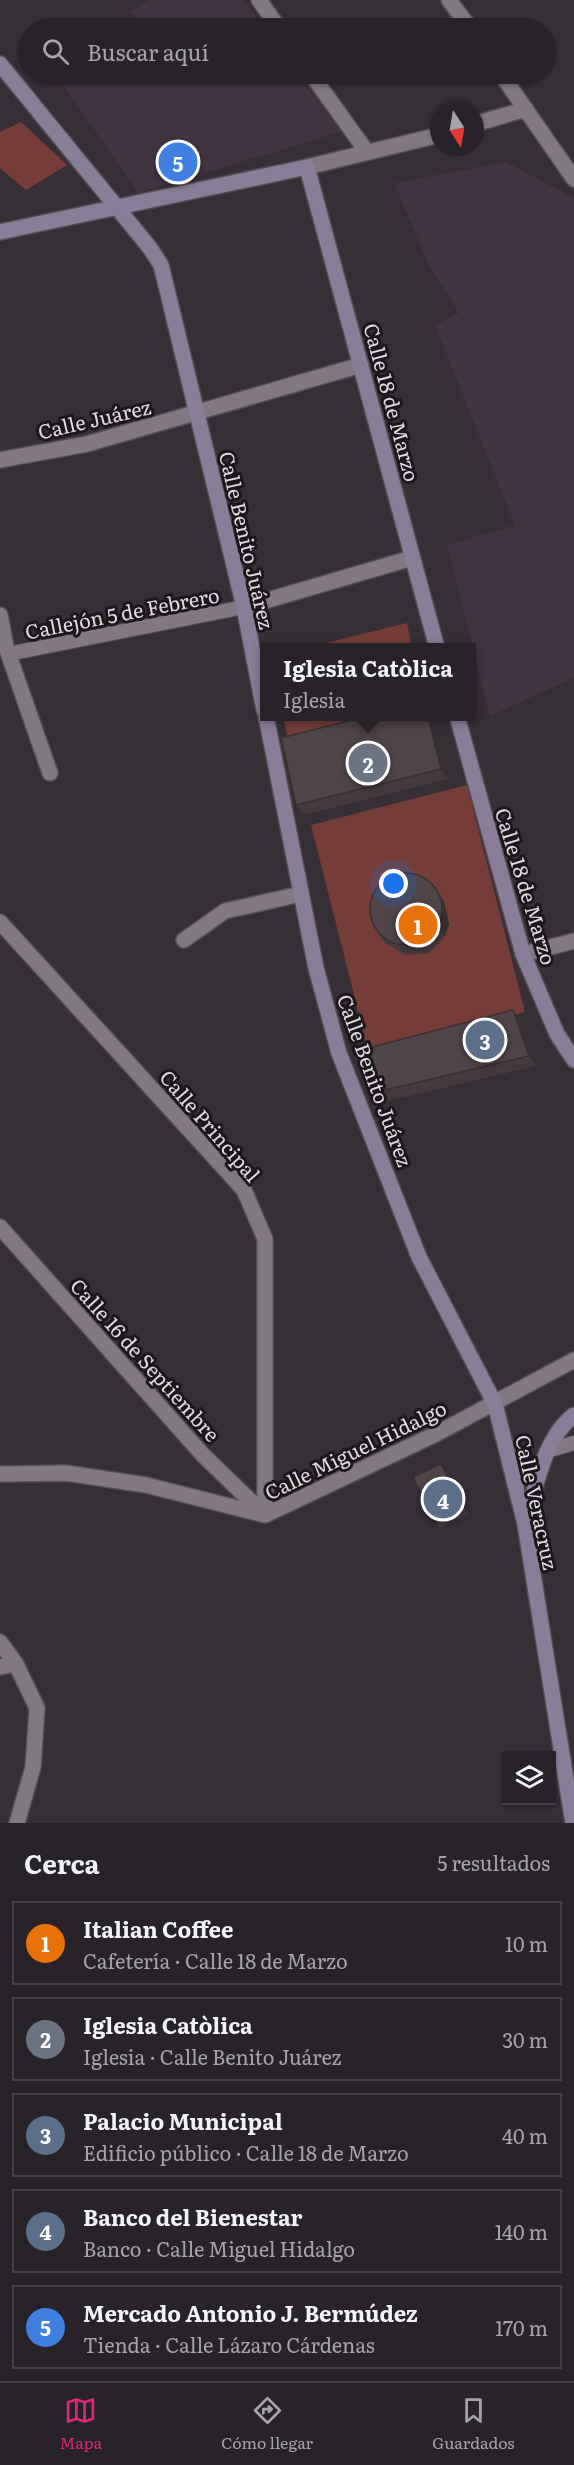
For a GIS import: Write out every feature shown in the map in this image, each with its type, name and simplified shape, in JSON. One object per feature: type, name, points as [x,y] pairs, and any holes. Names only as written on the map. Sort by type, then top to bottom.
[{"type":"main road","name":"Calle Benito Juárez","points":[[0,64],[118,208],[161,266],[244,607],[260,689]]},
{"type":"main road","points":[[0,232],[307,166]]},
{"type":"main road","name":"Calle 18 de Marzo","points":[[307,166],[436,643]]},
{"type":"main road","name":"Calle Benito Juárez","points":[[267,721],[301,894],[327,1013],[339,1053],[420,1257],[495,1404]]},
{"type":"main road","name":"Calle 18 de Marzo","points":[[458,721],[523,954],[557,1034],[574,1060]]},
{"type":"main road","name":"Calle Veracruz","points":[[495,1404],[525,1524],[573,1823]]},
{"type":"main road","points":[[525,1524],[548,1451],[556,1434],[574,1415]]},
{"type":"street","points":[[259,0],[272,18]]},
{"type":"street","points":[[449,0],[462,18]]},
{"type":"street","points":[[318,84],[367,152]]},
{"type":"street","points":[[508,84],[574,179]]},
{"type":"street","points":[[484,121],[526,109]]},
{"type":"street","points":[[307,166],[430,137]]},
{"type":"street","points":[[196,414],[361,365]]},
{"type":"street","name":"Calle Juárez","points":[[0,460],[87,444],[196,414]]},
{"type":"street","points":[[244,607],[412,558]]},
{"type":"street","points":[[0,615],[8,654],[50,773]]},
{"type":"street","points":[[184,940],[225,911],[301,894]]},
{"type":"street","name":"Calle Principal","points":[[0,922],[244,1190],[265,1239],[265,1515]]},
{"type":"street","points":[[523,954],[574,942]]},
{"type":"street","name":"Calle 16 de Septiembre","points":[[0,1227],[203,1455],[265,1515]]},
{"type":"street","name":"Calle Miguel Hidalgo","points":[[0,1474],[66,1473],[146,1485],[265,1515],[495,1404],[574,1360]]},
{"type":"street","points":[[0,1642],[16,1664],[37,1708],[33,1767],[16,1823]]},
{"type":"street","points":[[0,1667],[16,1664]]},
{"type":"lane","name":"Callejón 5 de Febrero","points":[[8,654],[244,607]]},
{"type":"lane","points":[[548,1451],[574,1443]]},
{"type":"shaded area","points":[[148,0],[243,0],[257,18],[135,18],[131,12]]},
{"type":"shaded area","points":[[63,84],[305,84],[341,132],[138,193]]},
{"type":"shaded area","points":[[21,122],[67,165],[26,190],[0,168],[0,132]]},
{"type":"shaded area","points":[[506,162],[574,198],[574,678],[490,716],[476,660],[476,643],[472,643],[447,545],[515,525],[435,325],[459,313],[429,266],[394,183]]},
{"type":"shaded area","points":[[407,623],[411,643],[326,643]]},
{"type":"shaded area","points":[[284,721],[379,721],[289,744]]},
{"type":"shaded area","points":[[467,785],[525,1012],[369,1054],[311,825]]},
{"type":"building","points":[[348,721],[429,721],[441,769],[296,805],[281,738]]},
{"type":"building","points":[[406,873],[426,879],[436,889],[442,909],[436,929],[426,939],[406,945],[386,939],[376,929],[370,909],[376,889],[386,879]]},
{"type":"building","points":[[513,1010],[529,1056],[372,1093],[357,1051]]},
{"type":"building","points":[[441,1464],[463,1506],[435,1521],[413,1477]]},
{"type":"place","name":"Mercado Antonio J. Bermúdez","points":[[178,162]]},
{"type":"place","name":"Iglesia Catòlica","points":[[368,763]]},
{"type":"place","name":"Italian Coffee","points":[[418,925]]},
{"type":"place","name":"Palacio Municipal","points":[[485,1040]]},
{"type":"place","name":"Banco del Bienestar","points":[[443,1499]]}]
